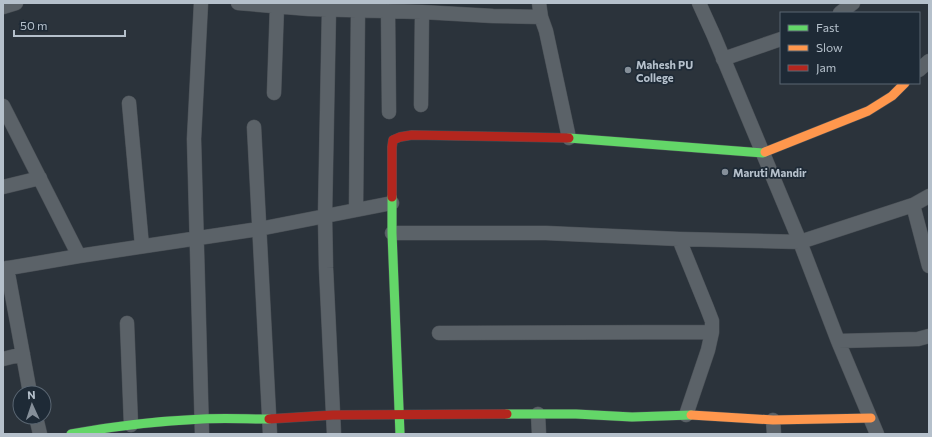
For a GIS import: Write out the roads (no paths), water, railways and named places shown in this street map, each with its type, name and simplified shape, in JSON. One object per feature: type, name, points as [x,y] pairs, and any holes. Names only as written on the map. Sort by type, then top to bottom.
[{"type":"street","points":[[3,7],[16,3]]},
{"type":"street","points":[[201,3],[194,139],[202,434]]},
{"type":"street","points":[[238,3],[276,6],[309,6],[329,9],[540,17]]},
{"type":"street","points":[[539,3],[540,17],[546,31],[569,138]]},
{"type":"street","points":[[699,3],[800,242],[838,341],[877,434]]},
{"type":"street","points":[[841,12],[853,3]]},
{"type":"street","points":[[274,93],[276,6]]},
{"type":"street","points":[[329,9],[325,216],[334,434]]},
{"type":"street","points":[[356,210],[358,10]]},
{"type":"street","points":[[388,11],[389,112]]},
{"type":"street","points":[[421,105],[422,12]]},
{"type":"street","points":[[723,59],[780,38]]},
{"type":"street","points":[[920,69],[929,61]]},
{"type":"street","points":[[400,434],[392,233],[393,140],[412,135],[569,138],[763,154],[868,111],[892,96],[904,84]]},
{"type":"street","points":[[129,103],[142,246]]},
{"type":"street","points":[[3,106],[79,256]]},
{"type":"street","points":[[254,127],[270,434]]},
{"type":"street","points":[[3,187],[40,178]]},
{"type":"street","points":[[392,233],[546,233],[679,239],[800,242],[913,205],[929,196]]},
{"type":"street","points":[[29,385],[5,269],[142,246],[260,229],[392,203]]},
{"type":"street","points":[[913,205],[929,266]]},
{"type":"street","points":[[679,239],[712,321],[712,332],[708,350],[686,415]]},
{"type":"street","points":[[127,324],[131,425]]},
{"type":"street","points":[[439,333],[712,332]]},
{"type":"street","points":[[838,341],[918,339],[929,336]]},
{"type":"street","points":[[3,359],[23,354]]},
{"type":"street","points":[[538,414],[539,434]]},
{"type":"street","points":[[71,434],[131,425],[202,420],[270,419],[333,415],[686,415],[774,427],[871,418]]},
{"type":"place","name":"Mahesh PU College","points":[[628,70]]},
{"type":"place","name":"Maruti Mandir","points":[[725,172]]}]
